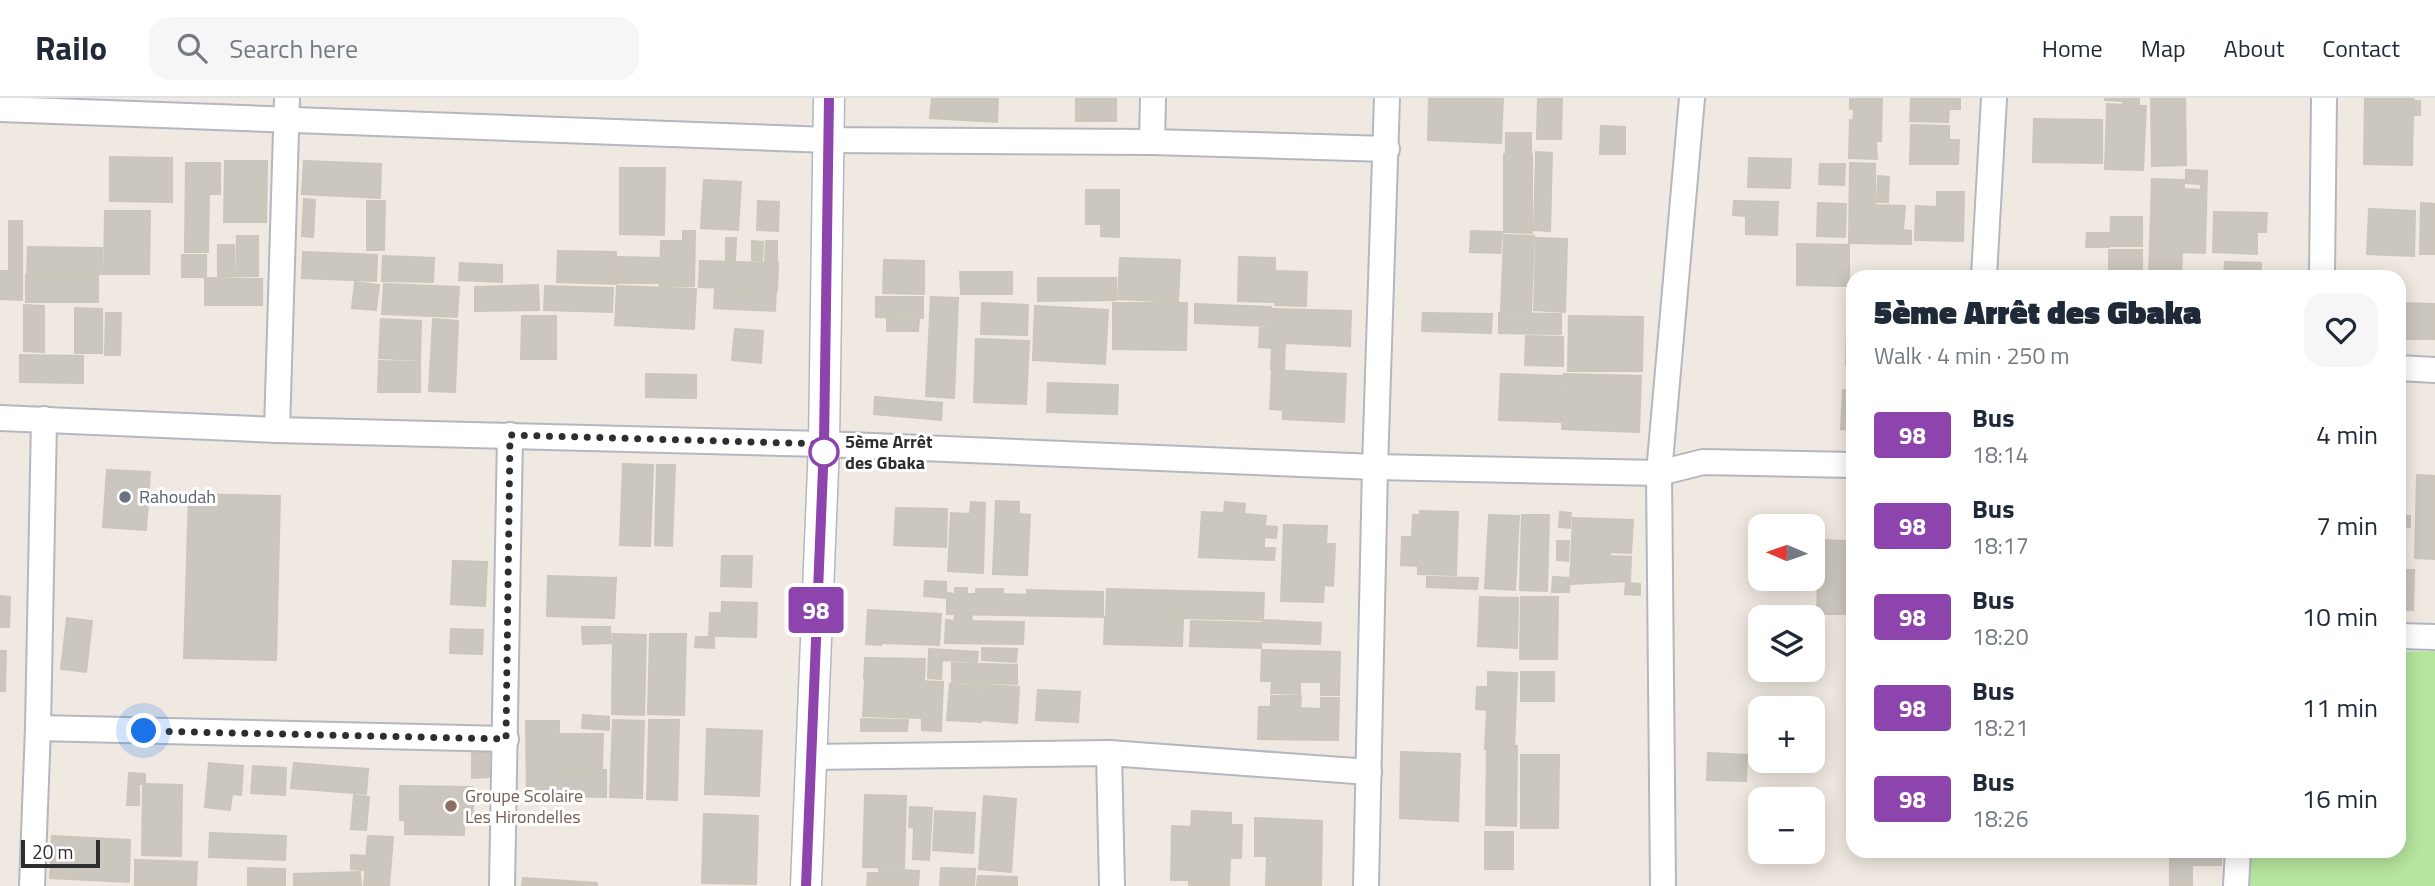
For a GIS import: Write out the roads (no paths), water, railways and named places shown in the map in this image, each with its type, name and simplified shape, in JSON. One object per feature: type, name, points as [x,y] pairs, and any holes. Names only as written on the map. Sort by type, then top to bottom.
[{"type":"street","points":[[806,886],[824,444],[829,98]]},
{"type":"street","points":[[1152,142],[1153,98]]},
{"type":"street","points":[[1366,886],[1375,467],[1387,98]]},
{"type":"street","points":[[1663,886],[1659,473],[1692,98]]},
{"type":"street","points":[[1984,270],[1994,98]]},
{"type":"street","points":[[2322,270],[2324,98]]},
{"type":"street","points":[[277,430],[287,108]]},
{"type":"street","points":[[0,109],[287,108],[828,140],[1152,142],[1387,149]]},
{"type":"street","points":[[2406,369],[2435,370]]},
{"type":"street","points":[[0,418],[277,430],[824,444],[1375,467],[1659,473],[1703,462],[1846,465]]},
{"type":"street","points":[[32,886],[44,419]]},
{"type":"street","points":[[502,886],[510,435]]},
{"type":"street","points":[[2406,636],[2435,637]]},
{"type":"street","points":[[38,728],[506,739]]},
{"type":"street","points":[[810,757],[1109,753],[1369,772]]},
{"type":"street","points":[[1109,753],[1112,886]]},
{"type":"street","points":[[2236,886],[2238,858]]},
{"type":"place","name":"5ème Arrêt des Gbaka","points":[[824,452]]},
{"type":"place","name":"Rahoudah","points":[[125,497]]},
{"type":"place","name":"Groupe Scolaire Les Hirondelles","points":[[451,806]]}]
